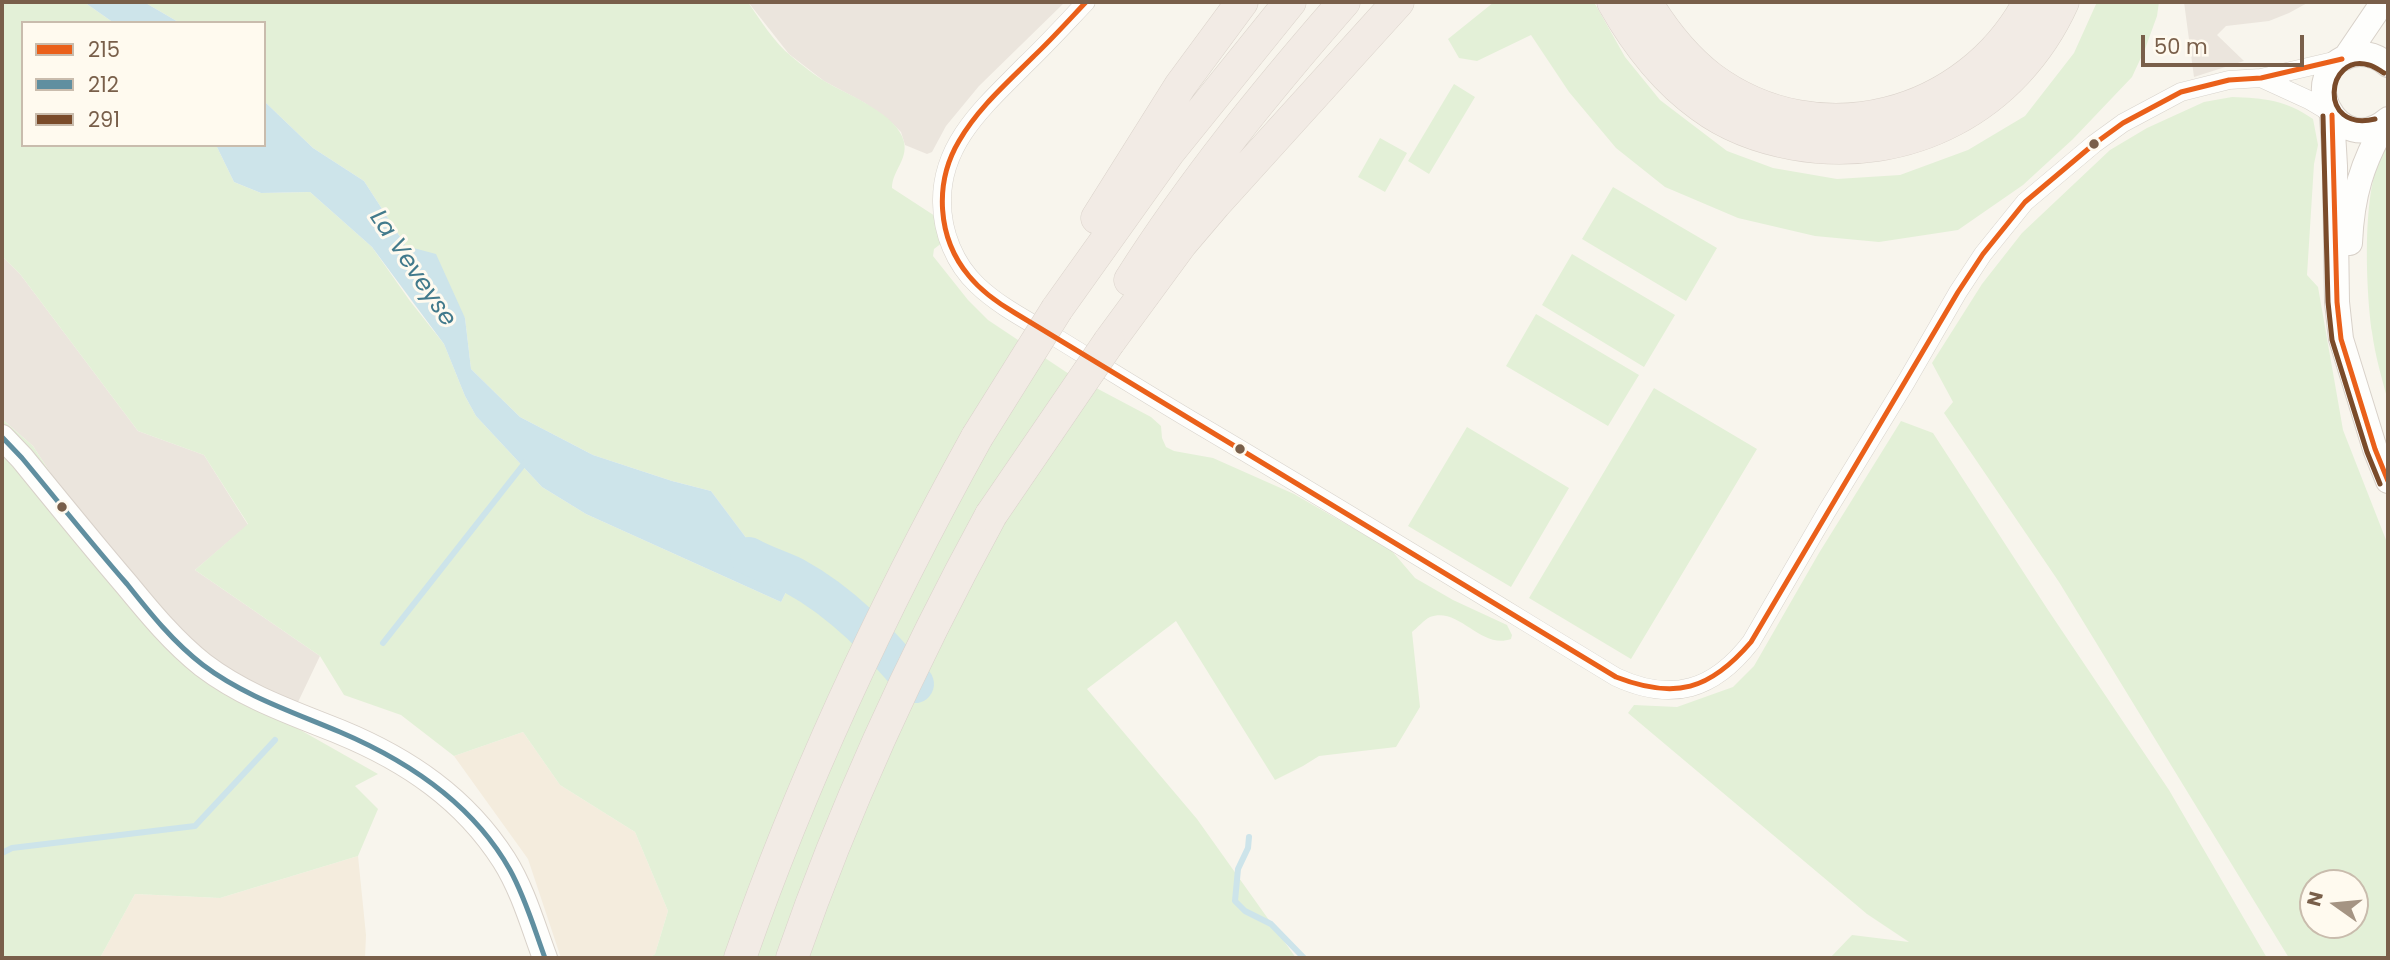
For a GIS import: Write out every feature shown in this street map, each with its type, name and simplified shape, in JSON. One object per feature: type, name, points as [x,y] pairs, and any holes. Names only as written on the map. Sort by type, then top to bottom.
[{"type":"highway","points":[[1051,306],[1217,2]]},
{"type":"highway","points":[[740,958],[787,831],[834,718],[906,568],[977,436],[1173,96],[1242,2]]},
{"type":"highway","points":[[1051,306],[1169,152],[1290,2]]},
{"type":"highway","points":[[792,958],[823,872],[882,731],[942,606],[990,515],[1103,338],[1170,219],[1262,99],[1344,2]]},
{"type":"highway","points":[[1103,338],[1214,204],[1398,2]]},
{"type":"highway","points":[[1613,2],[1653,63],[1702,107],[1733,125],[1763,137],[1807,146],[1848,149],[1923,135],[1979,105],[2025,64],[2053,23],[2063,2]]},
{"type":"highway","points":[[1646,2],[1689,58],[1723,86],[1780,111],[1812,118],[1846,119],[1880,115],[1911,107],[1959,82],[1978,68],[2006,39],[2029,2]]},
{"type":"main road","points":[[2382,2],[2344,58],[2330,72],[2325,84],[2325,102],[2331,114],[2335,166],[2337,302],[2341,339],[2388,481]]},
{"type":"main road","points":[[2344,58],[2366,54],[2377,57],[2388,65]]},
{"type":"main road","points":[[2331,114],[2344,125],[2358,130],[2372,129],[2387,121]]},
{"type":"main road","points":[[2363,408],[2352,309],[2351,227],[2360,174],[2367,155],[2387,121]]},
{"type":"main road","points":[[2,437],[162,627],[203,664],[247,694],[343,733],[408,766],[442,788],[480,828],[506,862],[526,905],[544,958]]},
{"type":"street","points":[[1086,2],[984,107],[949,156],[942,187],[943,217],[949,243],[962,268],[975,283],[1000,303],[1145,393],[1438,567],[1616,677],[1636,686],[1655,690],[1680,690],[1717,677],[1737,660],[1751,642],[1826,511],[1958,292],[1983,254],[2025,202],[2094,144],[2127,121],[2181,92],[2229,80],[2261,78],[2344,58]]},
{"type":"street","points":[[2261,78],[2309,100],[2331,114]]},
{"type":"shaded area","points":[[748,2],[1065,2],[979,86],[946,126],[932,152],[927,154],[905,145],[901,132],[893,124],[865,103],[824,81],[789,54]]},
{"type":"shaded area","points":[[2184,2],[2309,2],[2269,21],[2226,26],[2217,35],[2244,61],[2194,77]]},
{"type":"shaded area","points":[[2,256],[20,274],[138,431],[204,455],[248,525],[195,570],[320,656],[288,723],[148,624],[33,446],[2,419]]},
{"type":"shaded area","points":[[523,732],[560,785],[635,832],[668,911],[655,954],[649,958],[561,958],[528,859],[454,756]]},
{"type":"shaded area","points":[[358,856],[366,935],[365,958],[100,958],[135,894],[220,898]]},
{"type":"green space","points":[[2,2],[84,2],[111,21],[21,21],[21,147],[217,147],[234,182],[261,193],[310,192],[372,247],[444,344],[476,416],[542,487],[586,514],[781,602],[798,568],[753,547],[711,491],[593,455],[520,417],[471,369],[465,318],[406,246],[364,181],[313,148],[266,103],[266,21],[177,21],[144,2],[748,2],[773,38],[791,56],[822,79],[882,114],[900,132],[905,148],[892,188],[935,216],[951,236],[934,249],[933,256],[968,300],[988,320],[1066,372],[1151,417],[1161,426],[1166,447],[1213,458],[1294,494],[1391,550],[1415,578],[1453,600],[1507,625],[1511,639],[1490,639],[1451,617],[1441,615],[1428,618],[1412,632],[1420,707],[1396,747],[1319,756],[1275,780],[1176,621],[1087,689],[1197,819],[1296,958],[649,958],[655,954],[668,911],[635,832],[560,785],[523,732],[454,756],[401,715],[344,695],[320,656],[195,570],[248,524],[204,455],[138,431],[20,274],[2,256]]},
{"type":"green space","points":[[1494,2],[1594,2],[1625,57],[1660,100],[1727,151],[1773,168],[1837,179],[1900,175],[1968,150],[2025,116],[2074,53],[2097,2],[2159,2],[2157,16],[2132,77],[2073,139],[2023,185],[1958,230],[1879,242],[1815,236],[1738,218],[1665,187],[1616,148],[1569,92],[1531,35],[1477,61],[1459,58],[1448,39]]},
{"type":"green space","points":[[1454,84],[1475,97],[1429,174],[1408,161]]},
{"type":"green space","points":[[2232,97],[2265,99],[2284,104],[2313,119],[2318,145],[2314,164],[2307,275],[2318,287],[2343,430],[2388,545],[2388,958],[2289,958],[2059,582],[1944,413],[1953,402],[1932,363],[1982,284],[2022,233],[2110,150],[2147,128],[2204,102]]},
{"type":"green space","points":[[1380,138],[1407,153],[1385,192],[1358,177]]},
{"type":"green space","points":[[2388,145],[2388,401],[2373,341],[2367,235],[2373,182],[2379,160]]},
{"type":"green space","points":[[1613,187],[1717,248],[1686,301],[1582,239]]},
{"type":"green space","points":[[1572,254],[1675,315],[1644,367],[1542,305]]},
{"type":"green space","points":[[1536,314],[1639,375],[1608,426],[1506,366]]},
{"type":"green space","points":[[1654,388],[1757,449],[1631,659],[1529,598]]},
{"type":"green space","points":[[2,419],[33,446],[148,625],[288,723],[378,774],[355,786],[378,809],[358,856],[220,898],[135,894],[100,958],[2,958]]},
{"type":"green space","points":[[1901,421],[1933,433],[2169,790],[2267,958],[1830,958],[1852,935],[1909,942],[1867,914],[1628,713],[1634,705],[1677,707],[1733,687],[1754,666],[1819,553]]},
{"type":"green space","points":[[1467,427],[1569,488],[1511,587],[1408,526]]},
{"type":"water","points":[[84,2],[144,2],[177,21],[111,21]]},
{"type":"water","points":[[266,103],[313,148],[364,181],[406,246],[436,254],[465,318],[471,369],[520,417],[593,455],[711,491],[753,547],[798,568],[781,602],[586,514],[542,487],[476,416],[444,344],[372,247],[310,192],[261,193],[234,182],[217,147],[266,147]]},
{"type":"waterway","points":[[383,643],[527,460]]},
{"type":"waterway","name":"La Veveyse","points":[[749,556],[794,576],[828,598],[874,639],[915,684]]},
{"type":"waterway","points":[[2,853],[12,848],[195,826],[275,740]]},
{"type":"waterway","points":[[1249,837],[1248,848],[1238,869],[1235,901],[1245,911],[1271,924],[1304,958]]},
{"type":"transit line","name":"215","points":[[1086,2],[984,107],[959,141],[951,157],[943,192],[945,228],[950,245],[969,276],[996,301],[1616,677],[1656,688],[1674,689],[1706,680],[1721,671],[1751,642],[1958,292],[1983,254],[2025,202],[2123,123],[2181,92],[2229,80],[2261,78],[2342,59]]},
{"type":"transit line","name":"291","points":[[2375,119],[2356,120],[2344,115],[2336,105],[2334,92],[2337,80],[2344,70],[2355,64],[2371,66],[2384,73]]},
{"type":"transit line","name":"215","points":[[2332,115],[2337,302],[2341,339],[2375,449],[2388,481]]},
{"type":"transit line","name":"291","points":[[2323,116],[2328,302],[2332,340],[2367,452],[2380,484]]},
{"type":"transit line","name":"212","points":[[2,437],[162,627],[203,665],[252,695],[340,732],[390,757],[437,787],[458,805],[495,846],[510,870],[525,902],[545,958]]}]
